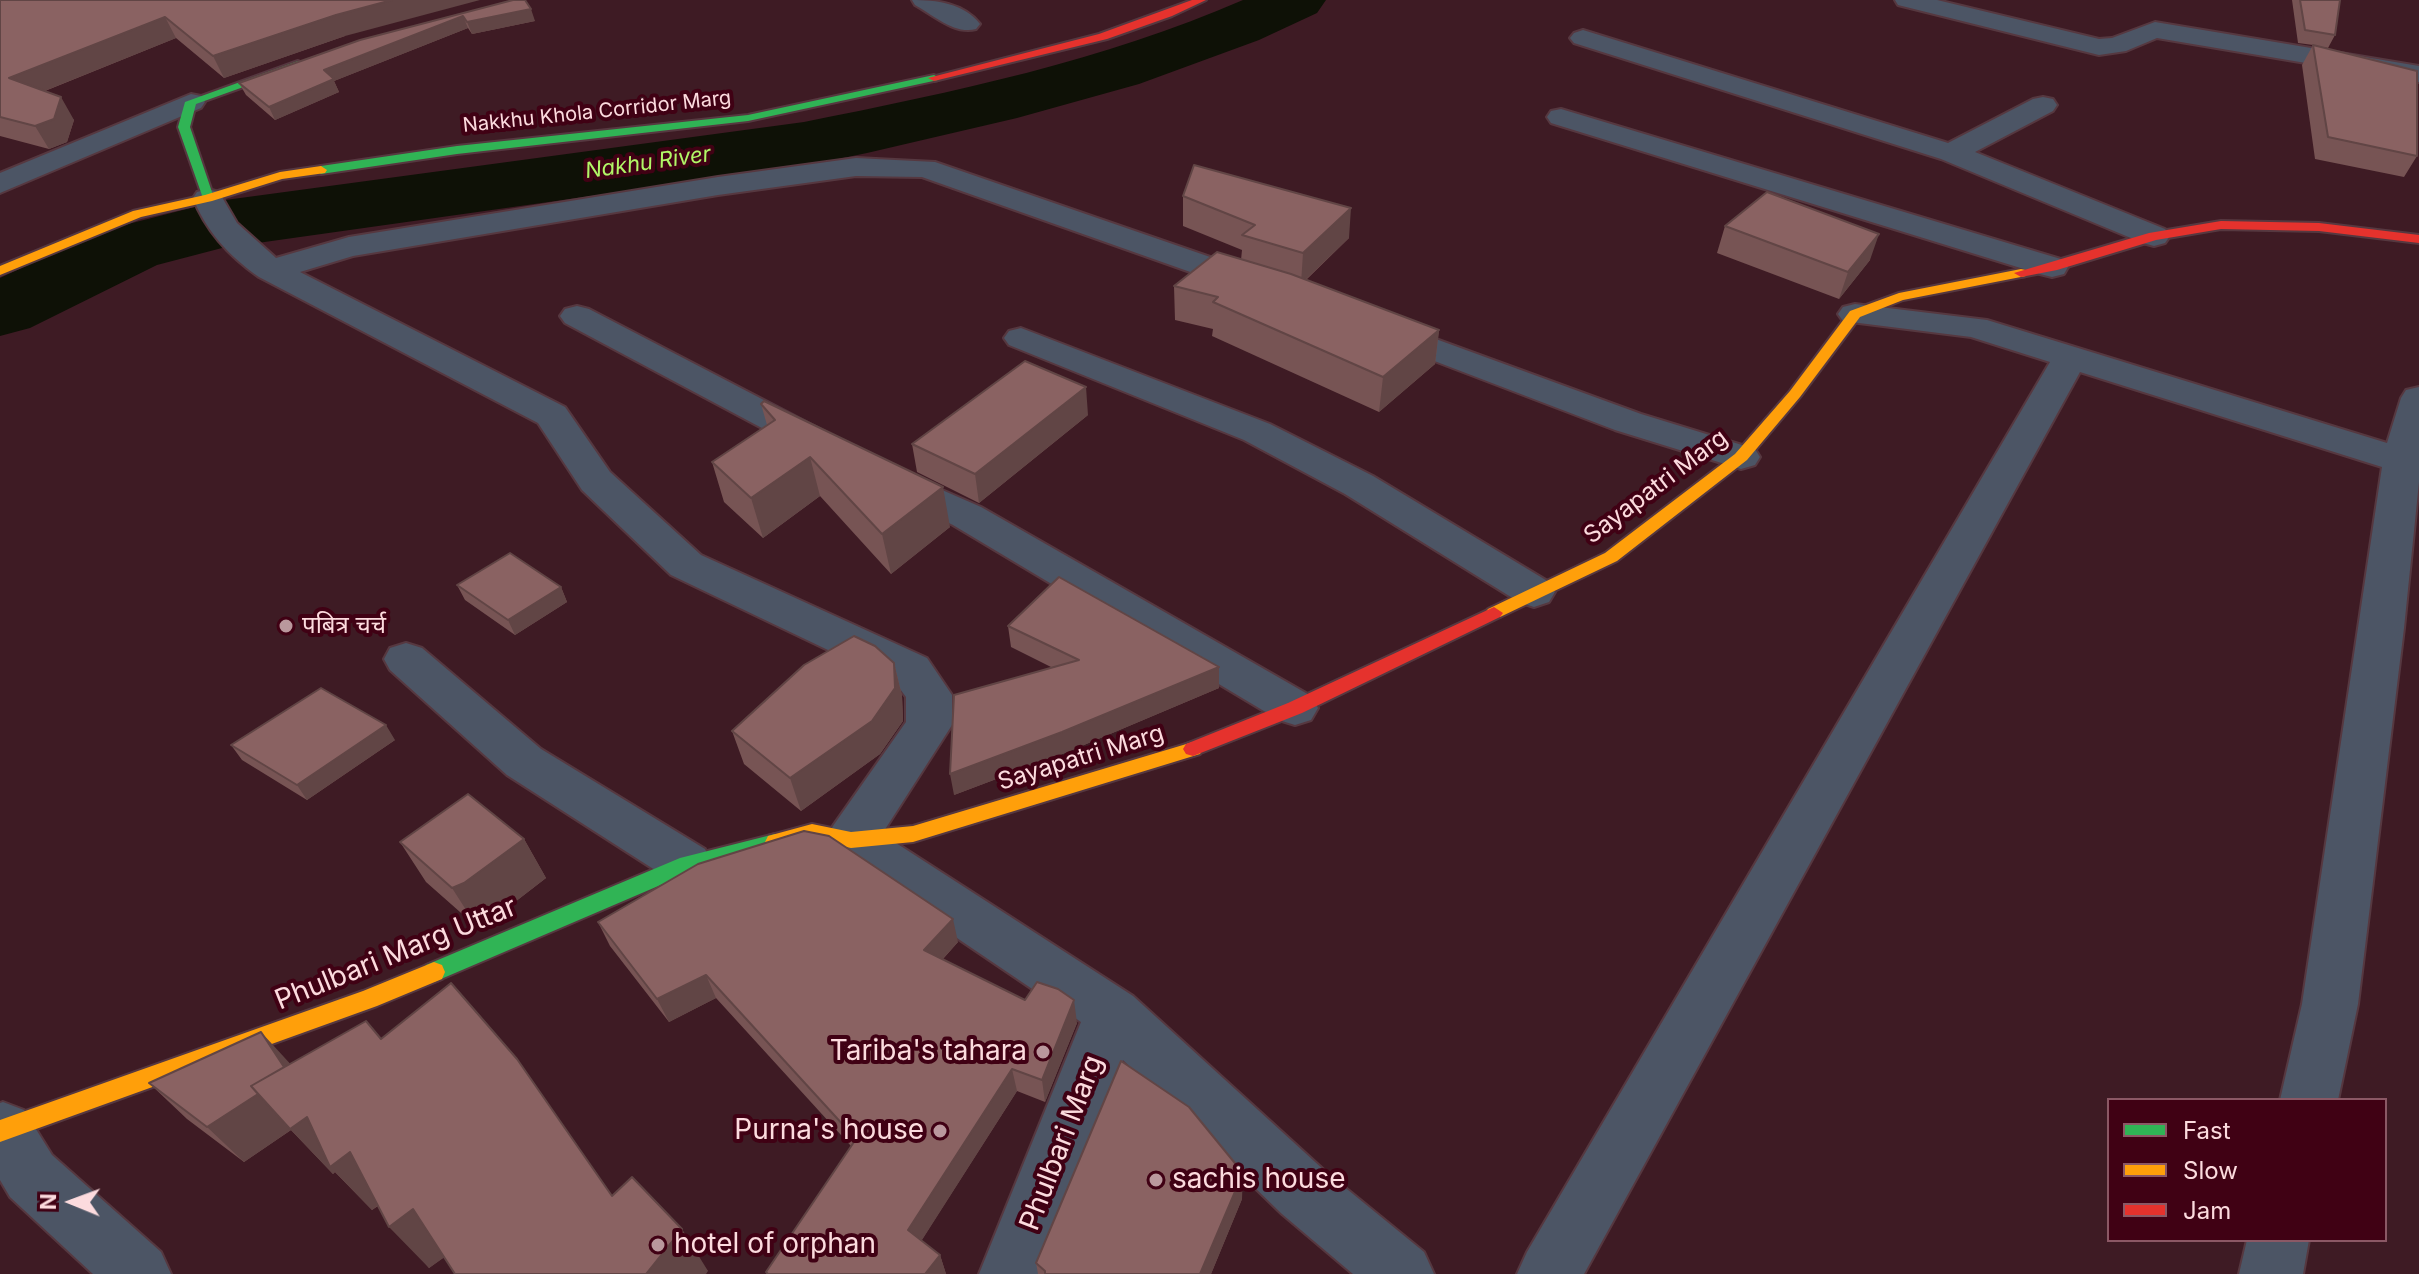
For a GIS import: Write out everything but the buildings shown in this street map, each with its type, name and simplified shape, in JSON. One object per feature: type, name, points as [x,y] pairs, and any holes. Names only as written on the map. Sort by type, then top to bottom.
[{"type":"street","points":[[924,0],[967,24]]},
{"type":"street","name":"Nakkhu Khola Corridor Marg","points":[[0,271],[137,214],[210,204],[280,176],[457,150],[748,118],[1027,58],[1159,19],[1201,0]]},
{"type":"street","points":[[1907,0],[2099,47],[2117,45],[2155,30],[2419,74]]},
{"type":"street","points":[[1583,38],[1951,153],[2154,236]]},
{"type":"street","points":[[0,184],[191,102],[313,59]]},
{"type":"street","points":[[191,102],[184,127],[210,204],[260,263],[552,415],[596,481],[686,565],[911,670],[929,695],[929,725],[832,836],[1113,1013],[1304,1193],[1402,1274]]},
{"type":"street","points":[[1951,153],[2043,105]]},
{"type":"street","points":[[1561,117],[2052,267]]},
{"type":"street","points":[[260,263],[702,189],[856,167],[925,168],[1289,294]]},
{"type":"street","points":[[1855,314],[1899,297],[2052,267],[2154,236],[2221,225],[2319,227],[2419,239]]},
{"type":"street","points":[[1855,314],[1975,327],[2411,463]]},
{"type":"street","name":"Sayapatri Marg","points":[[832,836],[913,834],[1201,747],[1295,708],[1611,557],[1741,457],[1795,394],[1855,314]]},
{"type":"street","points":[[1346,315],[1628,422],[1741,457]]},
{"type":"street","points":[[577,316],[626,338],[735,401],[967,516],[1295,708]]},
{"type":"street","points":[[1021,338],[1257,432],[1359,485],[1534,592]]},
{"type":"street","points":[[1549,1274],[2070,358]]},
{"type":"street","points":[[2309,1098],[2330,1004],[2382,628],[2411,463],[2419,398]]},
{"type":"street","points":[[406,659],[524,762],[687,864]]},
{"type":"street","name":"Phulbari Marg Uttar","points":[[2,1130],[369,999],[687,864],[832,836]]},
{"type":"street","name":"Phulbari Marg","points":[[1011,1274],[1113,1013]]},
{"type":"street","points":[[2,1130],[31,1176],[139,1274]]},
{"type":"street","points":[[2271,1274],[2278,1242]]},
{"type":"waterway","name":"Nakhu River","points":[[0,310],[129,248],[218,225],[804,144],[867,131],[992,103],[1116,70],[1236,26],[1295,0]]},
{"type":"traffic: fast","points":[[208,198],[184,127],[191,102],[298,64]]},
{"type":"traffic: fast","points":[[321,170],[457,150],[748,118],[934,78]]},
{"type":"traffic: fast","points":[[434,972],[687,864],[775,842]]},
{"type":"traffic: slow","points":[[0,271],[137,214],[208,198],[280,176],[321,170]]},
{"type":"traffic: slow","points":[[1494,613],[1611,557],[1741,457],[1795,394],[1855,314],[1899,297],[2021,273]]},
{"type":"traffic: slow","points":[[775,842],[812,832],[851,840],[913,834],[1193,749]]},
{"type":"traffic: slow","points":[[0,1131],[369,999],[434,972]]},
{"type":"traffic: jam","points":[[934,78],[1103,36],[1201,0]]},
{"type":"traffic: jam","points":[[2021,273],[2052,267],[2154,236],[2221,225],[2319,227],[2419,239]]},
{"type":"traffic: jam","points":[[1193,749],[1295,708],[1494,613]]},
{"type":"place","name":"पबित्र चर्च","points":[[286,626]]},
{"type":"place","name":"Tariba's tahara","points":[[1043,1052]]},
{"type":"place","name":"Purna's house","points":[[940,1131]]},
{"type":"place","name":"sachis house","points":[[1156,1180]]},
{"type":"place","name":"hotel of orphan","points":[[658,1245]]}]
